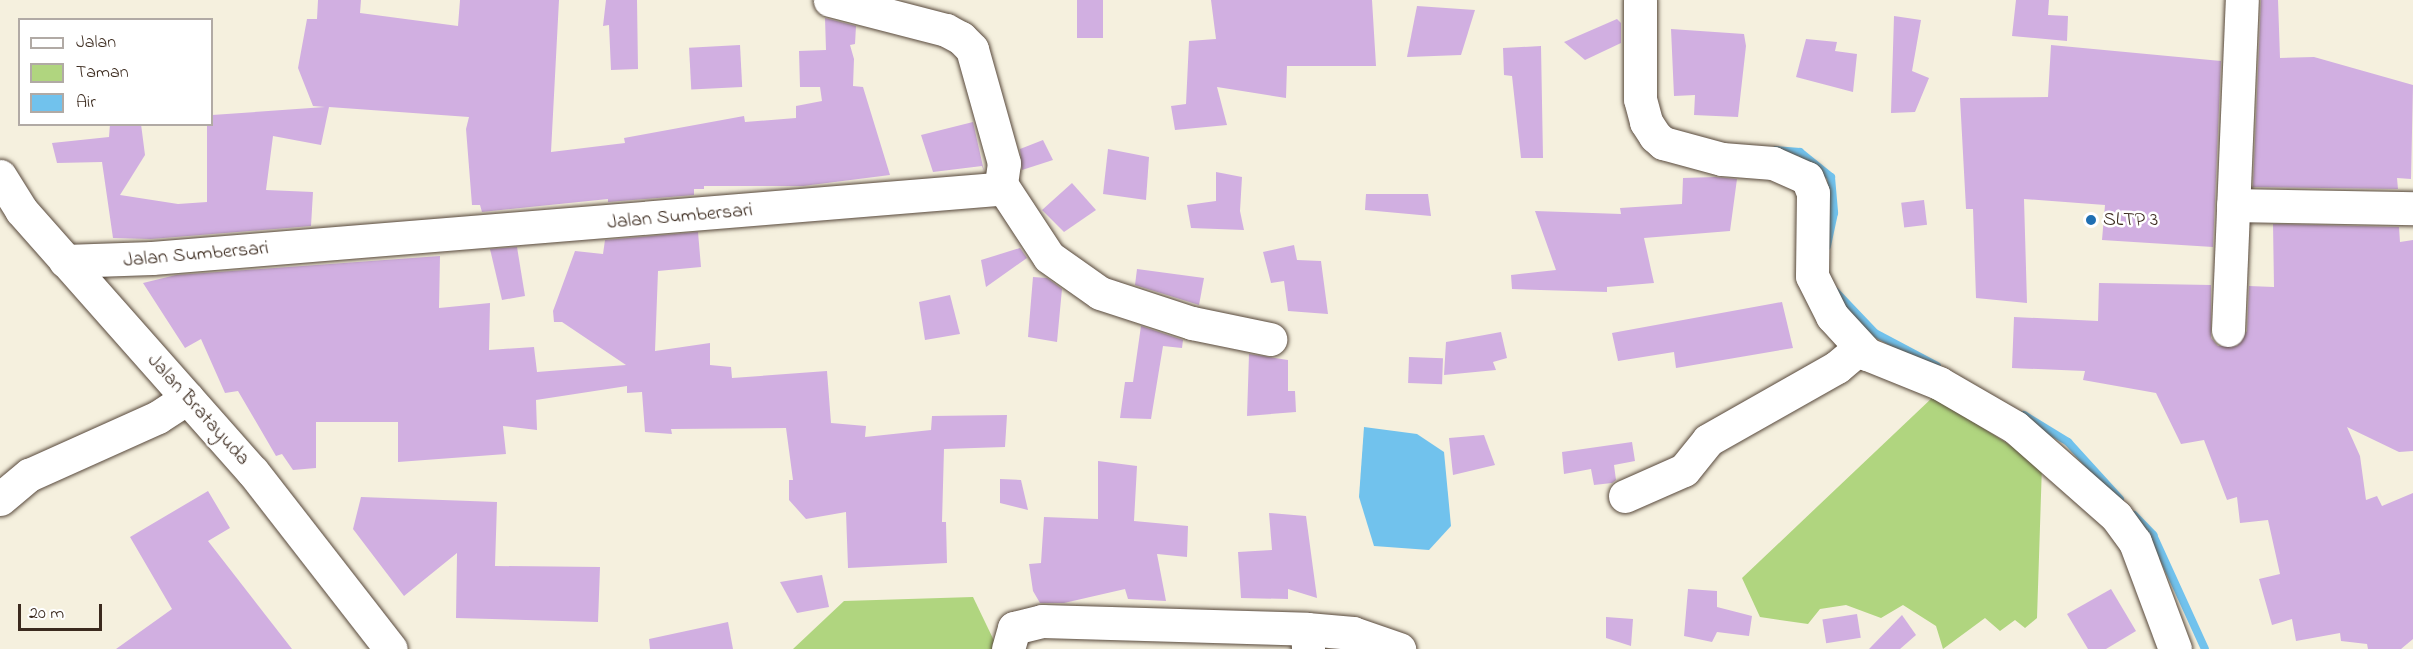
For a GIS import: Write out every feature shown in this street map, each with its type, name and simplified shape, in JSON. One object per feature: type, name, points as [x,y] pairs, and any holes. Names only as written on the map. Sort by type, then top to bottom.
[{"type":"street","points":[[830,0],[962,38],[972,49],[998,135],[1004,163],[1001,184],[1049,257],[1100,293],[1192,323],[1270,339]]},
{"type":"street","points":[[1640,0],[1640,99],[1646,123],[1663,143],[1722,159],[1773,163],[1807,178],[1813,193],[1812,276],[1832,316],[1860,348],[1993,412],[2044,449],[2116,516],[2144,562],[2175,649]]},
{"type":"street","points":[[2228,330],[2242,0]]},
{"type":"street","name":"Jalan Bratayuda","points":[[0,176],[21,210],[253,472],[391,649]]},
{"type":"street","name":"Jalan Sumbersari","points":[[65,261],[120,261],[985,193],[1001,184]]},
{"type":"street","points":[[2234,205],[2413,208]]},
{"type":"street","points":[[1625,496],[1684,470],[1708,441],[1837,367],[1860,348]]},
{"type":"street","points":[[0,499],[29,475],[158,417],[187,398]]},
{"type":"street","points":[[1008,649],[1014,628],[1042,621],[1307,639],[1353,633],[1399,649]]},
{"type":"green space","points":[[1933,397],[2042,465],[2037,618],[2025,628],[2015,620],[2000,631],[1985,618],[1943,649],[1936,626],[1903,605],[1881,618],[1846,605],[1820,609],[1808,624],[1760,617],[1742,578]]},
{"type":"green space","points":[[973,597],[998,649],[793,649],[844,601]]},
{"type":"water","points":[[1364,427],[1417,434],[1444,452],[1451,526],[1429,550],[1374,546],[1359,497]]},
{"type":"building","points":[[318,0],[361,0],[360,13],[458,26],[460,0],[559,0],[551,152],[625,143],[624,138],[744,116],[745,122],[796,118],[796,106],[822,101],[820,87],[800,87],[799,51],[826,50],[825,18],[856,26],[855,44],[850,45],[854,59],[853,86],[863,87],[890,175],[803,186],[704,186],[704,189],[694,189],[694,195],[608,202],[608,199],[482,212],[480,205],[472,205],[466,129],[469,117],[329,107],[321,145],[273,136],[266,190],[313,192],[311,226],[151,239],[113,238],[102,162],[57,163],[52,143],[109,137],[110,126],[141,126],[145,155],[120,195],[178,204],[207,202],[207,126],[213,126],[213,115],[325,107],[313,106],[298,68],[307,19],[317,19]]},
{"type":"building","points":[[606,0],[637,0],[638,69],[611,70],[609,25],[603,26]]},
{"type":"building","points":[[1077,0],[1103,0],[1103,38],[1077,38]]},
{"type":"building","points":[[1211,0],[1372,0],[1376,66],[1287,66],[1286,98],[1217,87],[1227,125],[1175,130],[1171,106],[1186,104],[1189,41],[1216,39]]},
{"type":"building","points":[[2016,0],[2049,0],[2048,15],[2068,16],[2067,41],[2012,36]]},
{"type":"building","points":[[2261,0],[2278,0],[2280,58],[2314,57],[2413,85],[2411,179],[2397,178],[2398,189],[2253,187]]},
{"type":"building","points":[[1417,6],[1475,10],[1461,55],[1407,57]]},
{"type":"building","points":[[1894,16],[1921,20],[1912,71],[1929,78],[1915,112],[1891,113]]},
{"type":"building","points":[[1617,19],[1621,23],[1621,43],[1585,60],[1564,42]]},
{"type":"building","points":[[1671,29],[1744,34],[1746,46],[1738,117],[1694,115],[1695,95],[1674,96]]},
{"type":"building","points":[[1806,39],[1837,42],[1835,51],[1857,54],[1853,92],[1796,77]]},
{"type":"building","points":[[740,45],[742,87],[691,90],[689,48]]},
{"type":"building","points":[[2051,45],[2221,61],[2213,247],[2102,240],[2105,205],[2024,199],[2027,303],[1976,298],[1973,209],[1966,209],[1960,98],[2048,97]]},
{"type":"building","points":[[1541,46],[1543,158],[1521,158],[1512,76],[1504,75],[1503,48]]},
{"type":"building","points":[[973,122],[984,171],[982,166],[933,172],[921,135]]},
{"type":"building","points":[[1043,140],[1053,160],[1022,170],[1020,149]]},
{"type":"building","points":[[1108,149],[1149,157],[1146,200],[1103,194]]},
{"type":"building","points":[[1216,172],[1242,177],[1240,211],[1244,230],[1191,228],[1187,205],[1216,201]]},
{"type":"building","points":[[1683,178],[1737,179],[1730,231],[1644,238],[1654,283],[1607,287],[1607,292],[1512,289],[1511,275],[1556,270],[1535,211],[1621,214],[1620,208],[1682,204]]},
{"type":"building","points":[[1072,183],[1096,210],[1064,232],[1042,210]]},
{"type":"building","points":[[1366,194],[1428,194],[1431,216],[1365,210]]},
{"type":"building","points":[[1924,200],[1927,225],[1904,228],[1901,203]]},
{"type":"building","points":[[2273,224],[2399,227],[2400,242],[2413,240],[2413,451],[2399,452],[2347,427],[2360,456],[2366,500],[2377,496],[2382,506],[2413,493],[2413,639],[2401,649],[2368,649],[2367,644],[2341,641],[2340,633],[2296,641],[2292,619],[2272,625],[2259,579],[2280,574],[2268,520],[2240,523],[2237,497],[2227,500],[2204,440],[2181,444],[2156,393],[2083,380],[2085,371],[2012,368],[2014,317],[2098,321],[2099,283],[2211,285],[2211,338],[2218,346],[2237,346],[2247,331],[2249,286],[2274,287]]},
{"type":"building","points":[[698,232],[701,267],[658,271],[655,351],[710,343],[710,365],[731,367],[732,378],[827,371],[831,423],[866,426],[865,437],[931,430],[932,416],[1007,415],[1005,447],[944,449],[942,522],[946,522],[947,563],[848,568],[846,512],[806,519],[789,500],[789,480],[793,480],[786,428],[671,429],[672,434],[645,432],[642,392],[627,393],[627,386],[536,400],[537,430],[503,426],[506,454],[398,462],[398,422],[316,422],[316,468],[293,470],[282,454],[276,456],[238,391],[225,393],[201,339],[185,348],[143,283],[176,275],[440,256],[439,308],[490,303],[489,350],[534,347],[537,372],[626,365],[562,322],[554,322],[553,311],[575,251],[603,254],[605,240]]},
{"type":"building","points":[[1294,245],[1297,260],[1321,261],[1328,314],[1288,311],[1284,281],[1271,283],[1263,252]]},
{"type":"building","points":[[517,247],[525,296],[502,300],[490,249]]},
{"type":"building","points":[[1020,248],[1027,258],[986,287],[981,260]]},
{"type":"building","points":[[1137,269],[1204,278],[1199,305],[1135,285]]},
{"type":"building","points":[[1033,277],[1047,278],[1062,289],[1057,342],[1028,337]]},
{"type":"building","points":[[950,295],[960,334],[925,340],[919,302]]},
{"type":"building","points":[[1782,302],[1793,348],[1676,368],[1674,352],[1618,361],[1612,333]]},
{"type":"building","points":[[1141,326],[1183,340],[1182,348],[1163,346],[1151,419],[1120,418],[1125,382],[1133,382]]},
{"type":"building","points":[[1501,332],[1507,358],[1493,362],[1496,370],[1444,375],[1446,342]]},
{"type":"building","points":[[1249,354],[1288,360],[1288,391],[1295,391],[1296,412],[1247,416]]},
{"type":"building","points":[[1409,357],[1443,358],[1442,384],[1408,383]]},
{"type":"building","points":[[1484,435],[1495,465],[1453,475],[1449,438]]},
{"type":"building","points":[[1632,442],[1635,461],[1614,465],[1616,480],[1612,483],[1594,485],[1591,469],[1564,474],[1562,452]]},
{"type":"building","points":[[1098,461],[1137,466],[1134,521],[1188,526],[1187,557],[1157,554],[1166,601],[1128,599],[1125,589],[1064,603],[1040,603],[1033,591],[1029,564],[1041,563],[1044,517],[1098,519]]},
{"type":"building","points":[[1000,479],[1021,480],[1028,510],[1000,503]]},
{"type":"building","points":[[208,491],[230,528],[208,541],[292,649],[116,649],[172,609],[130,537]]},
{"type":"building","points":[[361,497],[497,502],[495,566],[600,567],[598,622],[456,618],[457,553],[404,596],[353,529]]},
{"type":"building","points":[[1269,513],[1306,516],[1317,598],[1288,589],[1288,599],[1241,598],[1238,552],[1272,550]]},
{"type":"building","points":[[822,575],[829,607],[797,613],[780,582]]},
{"type":"building","points":[[1688,589],[1717,591],[1717,607],[1752,616],[1749,636],[1717,632],[1712,642],[1684,636]]},
{"type":"building","points":[[2111,589],[2136,631],[2106,649],[2088,649],[2067,614]]},
{"type":"building","points":[[1857,614],[1861,638],[1826,643],[1822,619]]},
{"type":"building","points":[[1902,615],[1916,635],[1900,649],[1869,649]]},
{"type":"building","points":[[1606,617],[1633,619],[1631,646],[1606,638]]},
{"type":"building","points":[[728,622],[733,649],[650,649],[649,639]]},
{"type":"waterway","points":[[1776,150],[1800,152],[1831,177],[1834,213],[1827,246]]},
{"type":"waterway","points":[[1835,291],[1875,333],[1937,366]]},
{"type":"waterway","points":[[2024,415],[2068,442],[2120,499]]},
{"type":"waterway","points":[[2134,515],[2153,535],[2205,649]]},
{"type":"place","name":"SLTP 3","points":[[2091,220]]}]
